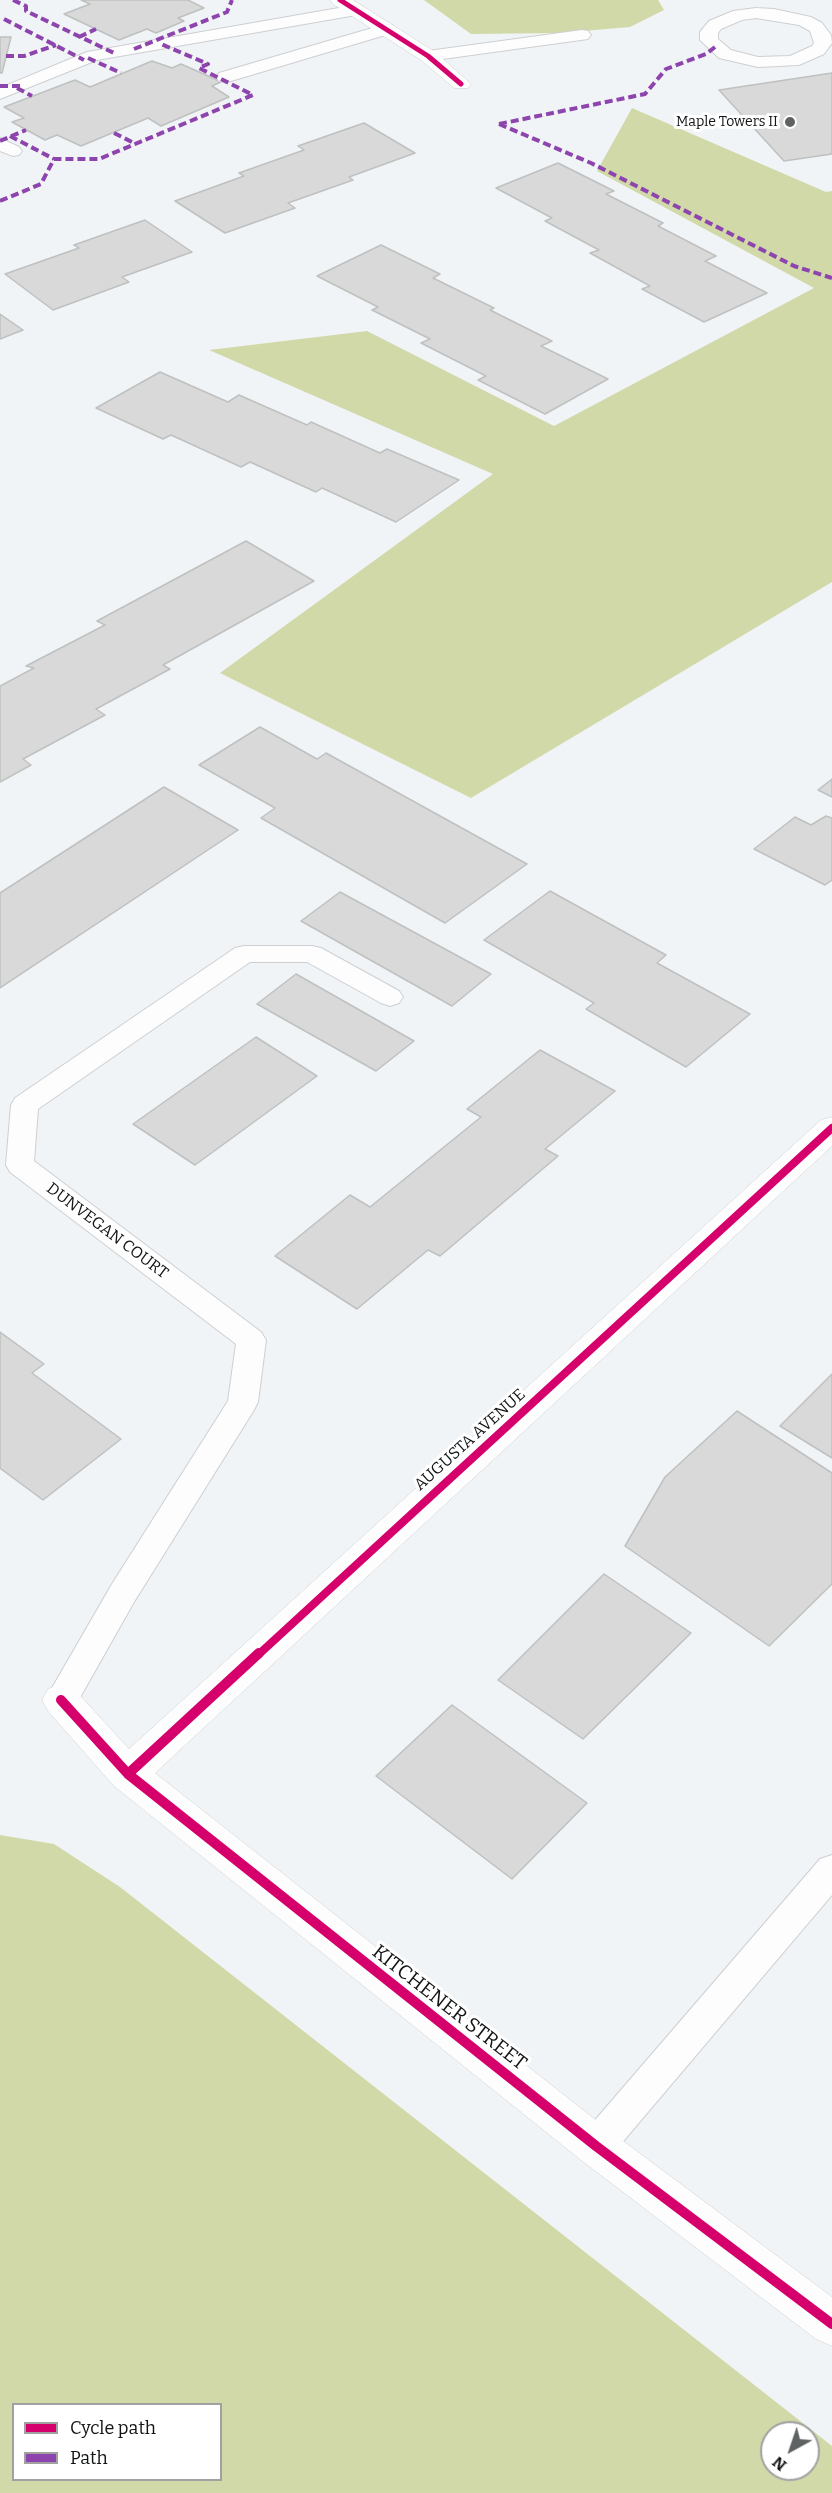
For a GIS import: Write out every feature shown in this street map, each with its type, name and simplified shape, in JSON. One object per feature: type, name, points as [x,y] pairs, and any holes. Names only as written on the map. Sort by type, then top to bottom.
[{"type":"street","points":[[348,5],[428,56],[461,84]]},
{"type":"street","name":"AUGUSTA AVENUE","points":[[128,1774],[832,1128]]},
{"type":"street","name":"KITCHENER STREET","points":[[61,1700],[128,1774],[596,2146],[832,2324]]},
{"type":"lane","points":[[0,94],[93,56],[348,5]]},
{"type":"lane","points":[[739,15],[790,16],[824,27],[823,43],[818,50],[793,61],[767,62],[740,59],[726,54],[709,40],[709,32],[715,25],[739,15]]},
{"type":"lane","points":[[225,77],[386,29]]},
{"type":"lane","points":[[428,56],[582,35]]},
{"type":"lane","name":"DUNVEGAN COURT","points":[[61,1700],[123,1593],[243,1402],[251,1341],[20,1165],[25,1105],[244,954],[312,954],[390,997]]},
{"type":"lane","points":[[596,2146],[832,1870]]},
{"type":"green space","points":[[424,0],[658,0],[664,10],[630,27],[560,33],[471,34]]},
{"type":"green space","points":[[632,108],[826,192],[832,191],[832,582],[471,798],[220,673],[493,474],[209,350],[367,331],[554,426],[814,288],[597,171]]},
{"type":"green space","points":[[0,1835],[54,1844],[120,1887],[800,2421],[760,2421],[760,2481],[820,2481],[820,2437],[832,2446],[832,2493],[0,2493]]},
{"type":"building","points":[[81,0],[188,0],[204,8],[178,18],[184,21],[156,33],[147,29],[119,40],[64,14],[90,4]]},
{"type":"building","points":[[0,37],[11,37],[2,73],[0,73]]},
{"type":"building","points":[[152,61],[172,68],[181,64],[221,82],[212,86],[229,97],[161,126],[148,118],[81,146],[57,135],[45,140],[12,122],[24,118],[4,107],[75,80],[90,87]]},
{"type":"building","name":"Maple Towers II","points":[[832,73],[832,154],[784,161],[719,90]]},
{"type":"building","points":[[364,123],[415,153],[349,177],[353,180],[288,203],[295,208],[225,233],[175,201],[244,176],[239,173],[304,150],[298,146]]},
{"type":"building","points":[[558,163],[614,191],[606,194],[663,223],[658,226],[716,256],[705,261],[767,293],[704,322],[642,289],[650,286],[590,253],[599,250],[545,221],[552,218],[496,188]]},
{"type":"building","points":[[145,220],[192,252],[122,277],[129,282],[53,310],[5,274],[79,248],[74,245]]},
{"type":"building","points":[[381,245],[440,274],[433,278],[494,308],[490,310],[552,341],[541,346],[608,379],[545,414],[478,380],[486,376],[421,343],[430,339],[372,310],[378,307],[317,276]]},
{"type":"building","points":[[0,314],[23,330],[0,339]]},
{"type":"building","points":[[160,372],[228,402],[239,395],[307,425],[311,422],[380,453],[387,449],[459,480],[396,522],[322,488],[316,492],[250,462],[241,467],[171,435],[163,439],[96,408]]},
{"type":"building","points":[[246,541],[314,581],[163,665],[170,669],[96,709],[105,715],[23,759],[31,765],[0,782],[0,686],[34,668],[26,666],[105,625],[97,621]]},
{"type":"building","points":[[260,727],[317,759],[326,753],[527,864],[445,923],[261,818],[275,808],[199,765]]},
{"type":"building","points":[[832,779],[832,797],[818,790]]},
{"type":"building","points":[[164,787],[238,830],[0,988],[0,893]]},
{"type":"building","points":[[826,816],[832,818],[832,880],[825,885],[754,849],[795,817],[811,825]]},
{"type":"building","points":[[550,891],[666,955],[657,963],[750,1014],[686,1067],[586,1009],[594,1003],[484,940]]},
{"type":"building","points":[[340,892],[491,974],[452,1006],[301,921]]},
{"type":"building","points":[[296,974],[414,1041],[376,1071],[257,1004]]},
{"type":"building","points":[[256,1037],[317,1076],[195,1165],[133,1124]]},
{"type":"building","points":[[540,1050],[615,1091],[545,1149],[558,1156],[440,1256],[428,1250],[357,1309],[275,1256],[350,1195],[370,1207],[481,1117],[467,1109]]},
{"type":"building","points":[[0,1332],[44,1364],[32,1373],[121,1439],[43,1500],[0,1468]]},
{"type":"building","points":[[832,1374],[832,1458],[780,1426]]},
{"type":"building","points":[[737,1411],[832,1473],[832,1584],[769,1646],[625,1546],[665,1477]]},
{"type":"building","points":[[604,1574],[691,1633],[583,1739],[498,1680]]},
{"type":"building","points":[[452,1705],[587,1803],[512,1879],[376,1776]]},
{"type":"marked path","points":[[13,0],[26,6],[26,11],[114,53]]},
{"type":"marked path","points":[[134,49],[227,12],[232,0]]},
{"type":"marked path","points":[[4,19],[84,60]]},
{"type":"marked path","points":[[79,37],[96,29]]},
{"type":"marked path","points":[[0,201],[41,184],[54,159],[99,159],[253,95],[199,68],[208,64],[161,44]]},
{"type":"marked path","points":[[6,56],[24,56],[56,45]]},
{"type":"marked path","points":[[499,124],[645,94],[666,69],[706,54],[715,47]]},
{"type":"marked path","points":[[88,58],[121,73]]},
{"type":"marked path","points":[[0,86],[21,86]]},
{"type":"marked path","points":[[17,88],[32,96]]},
{"type":"marked path","points":[[499,124],[591,163],[794,266],[832,278]]},
{"type":"marked path","points":[[0,141],[26,130]]},
{"type":"marked path","points":[[114,133],[136,144]]},
{"type":"marked path","points":[[10,136],[54,159]]},
{"type":"cycle path","points":[[340,0],[428,56],[461,84]]},
{"type":"cycle path","points":[[128,1774],[832,1128]]},
{"type":"cycle path","points":[[61,1700],[128,1774],[596,2146],[832,2324]]},
{"type":"place","name":"Maple Towers II","points":[[790,122]]}]
